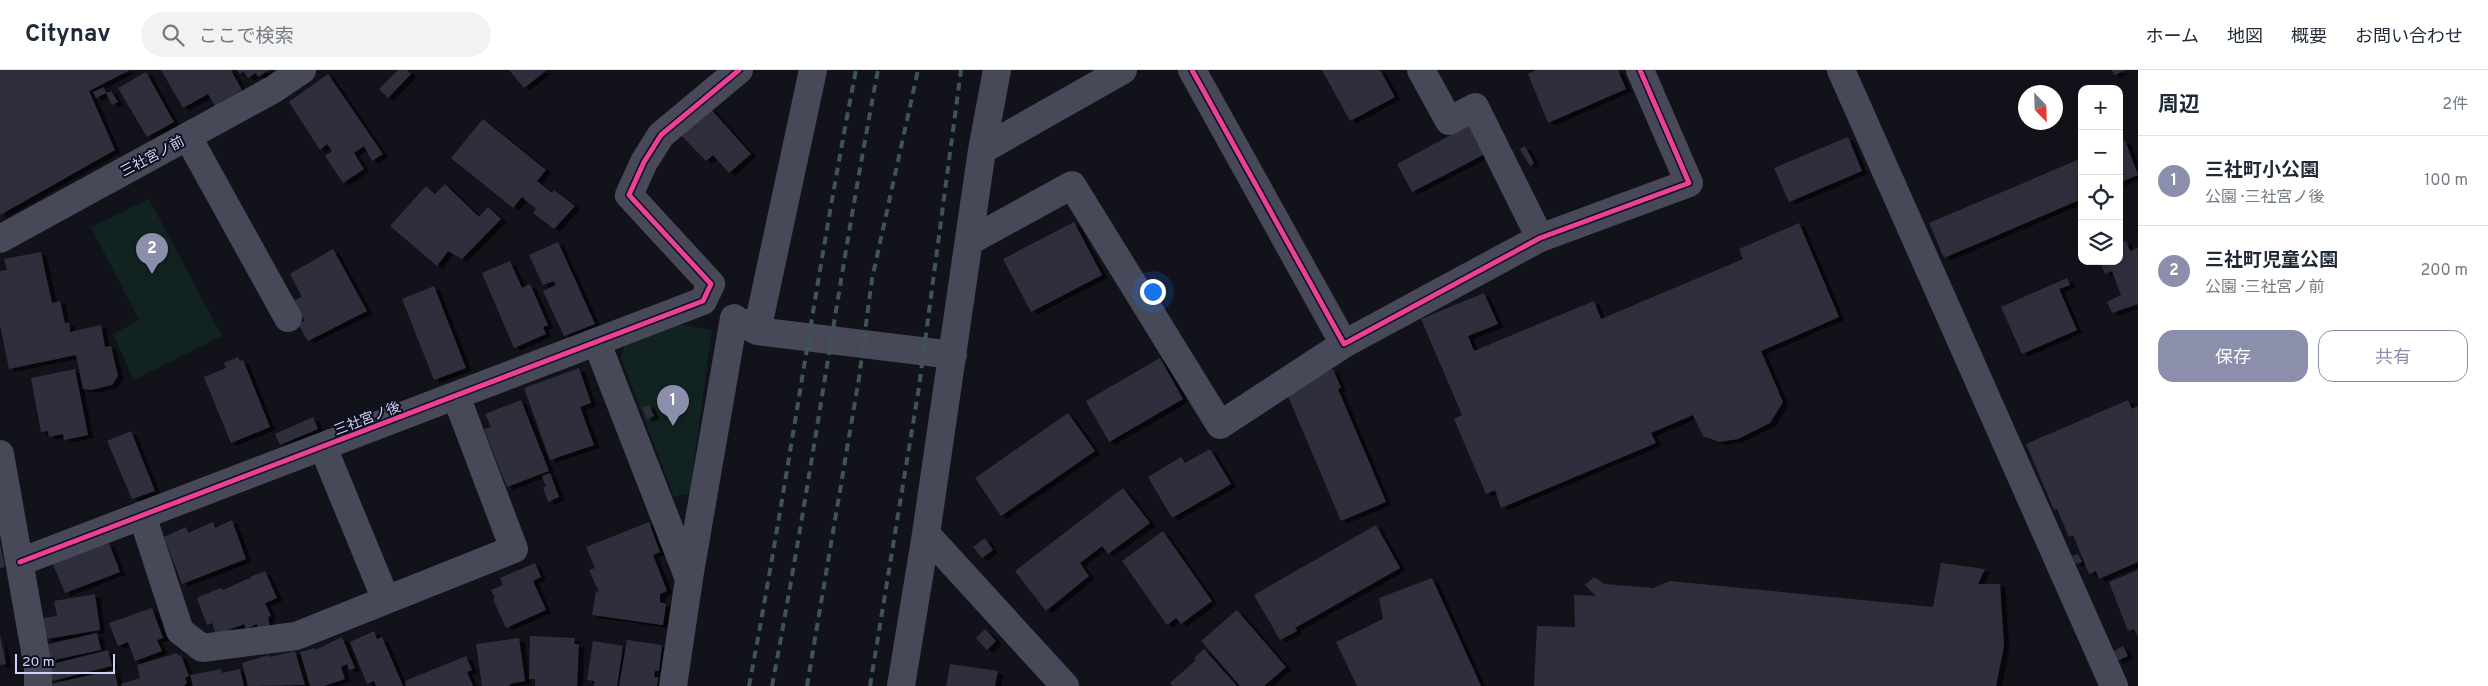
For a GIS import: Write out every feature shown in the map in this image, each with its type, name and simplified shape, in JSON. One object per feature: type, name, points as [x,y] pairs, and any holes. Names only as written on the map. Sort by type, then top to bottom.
[{"type":"street","name":"三社宮ノ前","points":[[0,239],[274,90],[302,70]]},
{"type":"street","points":[[739,70],[661,135],[644,162],[629,195],[707,293],[746,325],[953,355]]},
{"type":"street","points":[[672,686],[689,579],[746,325],[813,70]]},
{"type":"street","points":[[901,686],[926,534],[982,150],[997,70]]},
{"type":"street","points":[[982,150],[1123,70]]},
{"type":"street","points":[[1192,70],[1344,344]]},
{"type":"street","points":[[1422,70],[1449,122],[1475,107],[1540,238]]},
{"type":"street","points":[[970,241],[1072,185],[1220,425],[1344,344],[1540,238],[1689,183],[1640,70]]},
{"type":"street","points":[[1841,70],[2114,686]]},
{"type":"street","points":[[188,137],[288,318]]},
{"type":"street","name":"三社宮ノ後","points":[[20,562],[597,343],[707,293]]},
{"type":"street","points":[[597,343],[689,579]]},
{"type":"street","points":[[142,515],[180,631],[202,648],[296,636],[514,549],[456,396]]},
{"type":"street","points":[[323,447],[386,600]]},
{"type":"street","points":[[0,454],[38,668],[38,686]]},
{"type":"street","points":[[926,534],[1064,686]]},
{"type":"green space","points":[[149,199],[222,336],[134,380],[113,334],[139,320],[91,227]]},
{"type":"green space","points":[[670,323],[712,330],[690,493],[674,497],[621,358],[625,343]]},
{"type":"building","points":[[0,70],[130,70],[89,91],[115,150],[0,215]]},
{"type":"building","points":[[161,70],[231,70],[242,90],[215,106],[208,94],[183,108]]},
{"type":"building","points":[[237,70],[269,70],[258,77],[256,73],[248,78],[243,71],[240,74]]},
{"type":"building","points":[[398,70],[407,70],[411,74],[388,98],[379,89]]},
{"type":"building","points":[[509,70],[547,70],[524,88]]},
{"type":"building","points":[[1322,70],[1380,70],[1395,97],[1350,121]]},
{"type":"building","points":[[1536,70],[1618,70],[1626,89],[1548,123],[1528,74]]},
{"type":"building","points":[[2112,70],[2126,70],[2114,75]]},
{"type":"building","points":[[146,72],[174,122],[147,137],[118,88]]},
{"type":"building","points":[[328,74],[383,154],[372,161],[364,146],[354,153],[364,169],[343,183],[325,156],[332,151],[327,144],[320,150],[289,102]]},
{"type":"building","points":[[104,87],[106,93],[96,98],[93,92]]},
{"type":"building","points":[[111,91],[118,102],[112,105],[106,93]]},
{"type":"building","points":[[709,107],[751,154],[729,173],[713,155],[706,161],[678,132]]},
{"type":"building","points":[[483,119],[546,170],[537,181],[552,193],[554,190],[575,206],[554,229],[533,213],[536,209],[522,197],[513,208],[451,158]]},
{"type":"building","points":[[1473,123],[1487,153],[1412,192],[1397,164]]},
{"type":"building","points":[[1848,137],[1862,171],[1789,202],[1774,168]]},
{"type":"building","points":[[2125,140],[2138,175],[2123,181],[2123,175],[2123,141]]},
{"type":"building","points":[[1525,146],[1534,163],[1530,166],[1520,149]]},
{"type":"building","points":[[2078,160],[2078,201],[1944,258],[1929,223]]},
{"type":"building","points":[[445,184],[479,217],[488,207],[501,219],[462,259],[448,251],[437,266],[390,226],[426,186],[435,194]]},
{"type":"building","points":[[1074,222],[1102,275],[1031,312],[1003,259]]},
{"type":"building","points":[[1799,223],[1839,317],[1761,351],[1783,402],[1770,423],[1738,439],[1719,442],[1703,436],[1693,415],[1651,433],[1656,443],[1501,508],[1495,490],[1486,494],[1454,419],[1462,415],[1421,319],[1484,293],[1498,324],[1468,336],[1474,351],[1594,301],[1601,319],[1743,259],[1739,249]]},
{"type":"building","points":[[2126,241],[2130,251],[2138,248],[2138,304],[2112,313],[2107,302],[2121,295],[2112,271],[2105,274],[2102,265],[2123,265],[2123,242]]},
{"type":"building","points":[[558,242],[595,324],[564,336],[543,291],[556,285],[554,281],[543,285],[529,255]]},
{"type":"building","points":[[333,249],[367,311],[308,341],[298,324],[305,321],[292,301],[302,297],[290,274]]},
{"type":"building","points":[[41,252],[52,303],[60,301],[65,324],[69,322],[70,332],[101,325],[105,347],[111,346],[118,376],[112,385],[91,390],[83,389],[76,355],[9,369],[0,325],[0,271],[7,270],[4,259]]},
{"type":"building","points":[[510,261],[522,288],[530,284],[548,325],[543,327],[546,334],[514,348],[482,273]]},
{"type":"building","points":[[2067,278],[2070,285],[2059,289],[2077,330],[2022,354],[2001,307]]},
{"type":"building","points":[[434,286],[466,368],[434,380],[402,299]]},
{"type":"building","points":[[238,357],[240,361],[243,360],[270,427],[231,443],[204,377],[226,368],[224,363]]},
{"type":"building","points":[[1160,358],[1183,399],[1109,442],[1086,401]]},
{"type":"building","points":[[579,368],[591,403],[580,407],[594,445],[550,460],[524,388]]},
{"type":"building","points":[[75,369],[88,435],[64,440],[63,434],[49,437],[48,431],[41,432],[31,378]]},
{"type":"building","points":[[1333,369],[1341,388],[1338,389],[1386,502],[1341,521],[1285,389]]},
{"type":"building","points":[[521,400],[549,471],[507,487],[484,429],[491,427],[485,414]]},
{"type":"building","points":[[2128,400],[2132,409],[2138,406],[2138,562],[2099,579],[2096,571],[2089,574],[2073,535],[2069,537],[2057,509],[2054,510],[2026,444]]},
{"type":"building","points":[[649,405],[654,416],[647,419],[642,408]]},
{"type":"building","points":[[1068,413],[1095,451],[1001,516],[975,478]]},
{"type":"building","points":[[313,417],[318,429],[280,445],[275,434]]},
{"type":"building","points":[[131,431],[155,491],[132,499],[107,441]]},
{"type":"building","points":[[1210,449],[1231,484],[1172,518],[1148,477],[1181,457],[1185,463]]},
{"type":"building","points":[[550,473],[559,497],[548,502],[542,476]]},
{"type":"building","points":[[1123,488],[1150,523],[1108,554],[1102,546],[1080,563],[1089,576],[1046,611],[1015,571]]},
{"type":"building","points":[[232,520],[246,559],[182,584],[164,537],[186,527],[188,533],[213,522],[215,528]]},
{"type":"building","points":[[649,522],[660,552],[653,555],[667,591],[660,594],[660,602],[666,604],[663,625],[592,615],[596,591],[599,592],[589,570],[595,568],[586,547]]},
{"type":"building","points":[[1376,525],[1400,568],[1295,628],[1297,631],[1280,640],[1254,595]]},
{"type":"building","points":[[1163,531],[1212,601],[1181,624],[1176,618],[1167,625],[1122,561]]},
{"type":"building","points":[[985,538],[993,550],[982,558],[973,547]]},
{"type":"building","points":[[0,543],[5,567],[0,568]]},
{"type":"building","points":[[109,543],[120,572],[65,593],[52,562]]},
{"type":"building","points":[[2078,554],[2082,562],[2076,564],[2072,556]]},
{"type":"building","points":[[535,563],[541,577],[533,581],[546,610],[506,628],[491,590],[503,585],[500,578]]},
{"type":"building","points":[[1941,563],[1985,569],[1978,584],[2000,584],[2004,646],[1996,686],[1534,686],[1537,626],[1575,627],[1574,595],[1596,596],[1585,585],[1594,577],[1605,584],[1653,588],[1670,581],[1933,607]]},
{"type":"building","points":[[2138,570],[2138,637],[2134,629],[2128,631],[2109,582]]},
{"type":"building","points":[[265,571],[277,598],[265,603],[271,616],[268,617],[270,628],[258,630],[257,624],[246,629],[244,624],[216,635],[212,623],[207,625],[197,598],[220,588],[223,590],[251,579],[250,577]]},
{"type":"building","points":[[1432,578],[1481,686],[1357,686],[1336,642],[1383,619],[1379,598]]},
{"type":"building","points":[[95,594],[100,630],[46,639],[43,618],[57,616],[54,601]]},
{"type":"building","points":[[152,608],[163,638],[157,640],[162,651],[135,661],[128,642],[118,646],[109,623]]},
{"type":"building","points":[[1237,610],[1286,667],[1264,686],[1240,686],[1201,641]]},
{"type":"building","points":[[985,629],[996,641],[987,650],[976,638]]},
{"type":"building","points":[[374,631],[377,639],[382,637],[403,686],[376,686],[374,681],[367,684],[350,642]]},
{"type":"building","points":[[97,633],[101,650],[49,661],[45,645]]},
{"type":"building","points":[[0,635],[6,664],[0,665]]},
{"type":"building","points":[[530,636],[575,638],[574,644],[579,644],[577,686],[535,686],[535,679],[529,679]]},
{"type":"building","points":[[342,637],[355,668],[349,670],[347,664],[341,667],[345,679],[324,686],[310,686],[300,652],[315,648],[315,650]]},
{"type":"building","points":[[519,638],[525,681],[509,684],[510,686],[482,686],[476,644]]},
{"type":"building","points":[[627,640],[662,645],[659,671],[655,671],[654,677],[658,677],[657,686],[619,686]]},
{"type":"building","points":[[593,641],[623,646],[617,686],[594,686],[594,681],[587,680]]},
{"type":"building","points":[[2123,646],[2128,656],[2117,661],[2112,652]]},
{"type":"building","points":[[1204,649],[1237,686],[1172,686],[1170,683],[1196,660],[1194,658]]},
{"type":"building","points":[[108,650],[112,666],[52,681],[48,665]]},
{"type":"building","points":[[295,651],[305,685],[248,686],[242,663],[269,655],[270,657]]},
{"type":"building","points":[[177,653],[178,656],[181,655],[189,676],[185,678],[187,682],[184,686],[122,686],[121,684],[140,678],[137,665]]},
{"type":"building","points":[[466,656],[472,670],[467,672],[473,686],[406,686],[405,681]]},
{"type":"building","points":[[950,664],[998,671],[995,686],[946,686]]},
{"type":"building","points":[[221,669],[222,673],[240,669],[244,686],[193,686],[190,675]]},
{"type":"building","points":[[114,670],[118,686],[50,686],[50,684]]},
{"type":"railway","points":[[749,686],[856,70]]},
{"type":"railway","points":[[772,686],[878,70]]},
{"type":"railway","points":[[807,686],[859,378],[872,279],[918,70]]},
{"type":"railway","points":[[870,686],[919,387],[961,70]]},
{"type":"cycle path","points":[[20,562],[703,301],[711,284],[629,195],[644,162],[661,135],[739,70]]},
{"type":"cycle path","points":[[1192,70],[1344,344],[1540,238],[1689,183],[1640,70]]},
{"type":"place","name":"三社町児童公園","points":[[152,274]]},
{"type":"place","name":"三社町小公園","points":[[673,426]]}]
